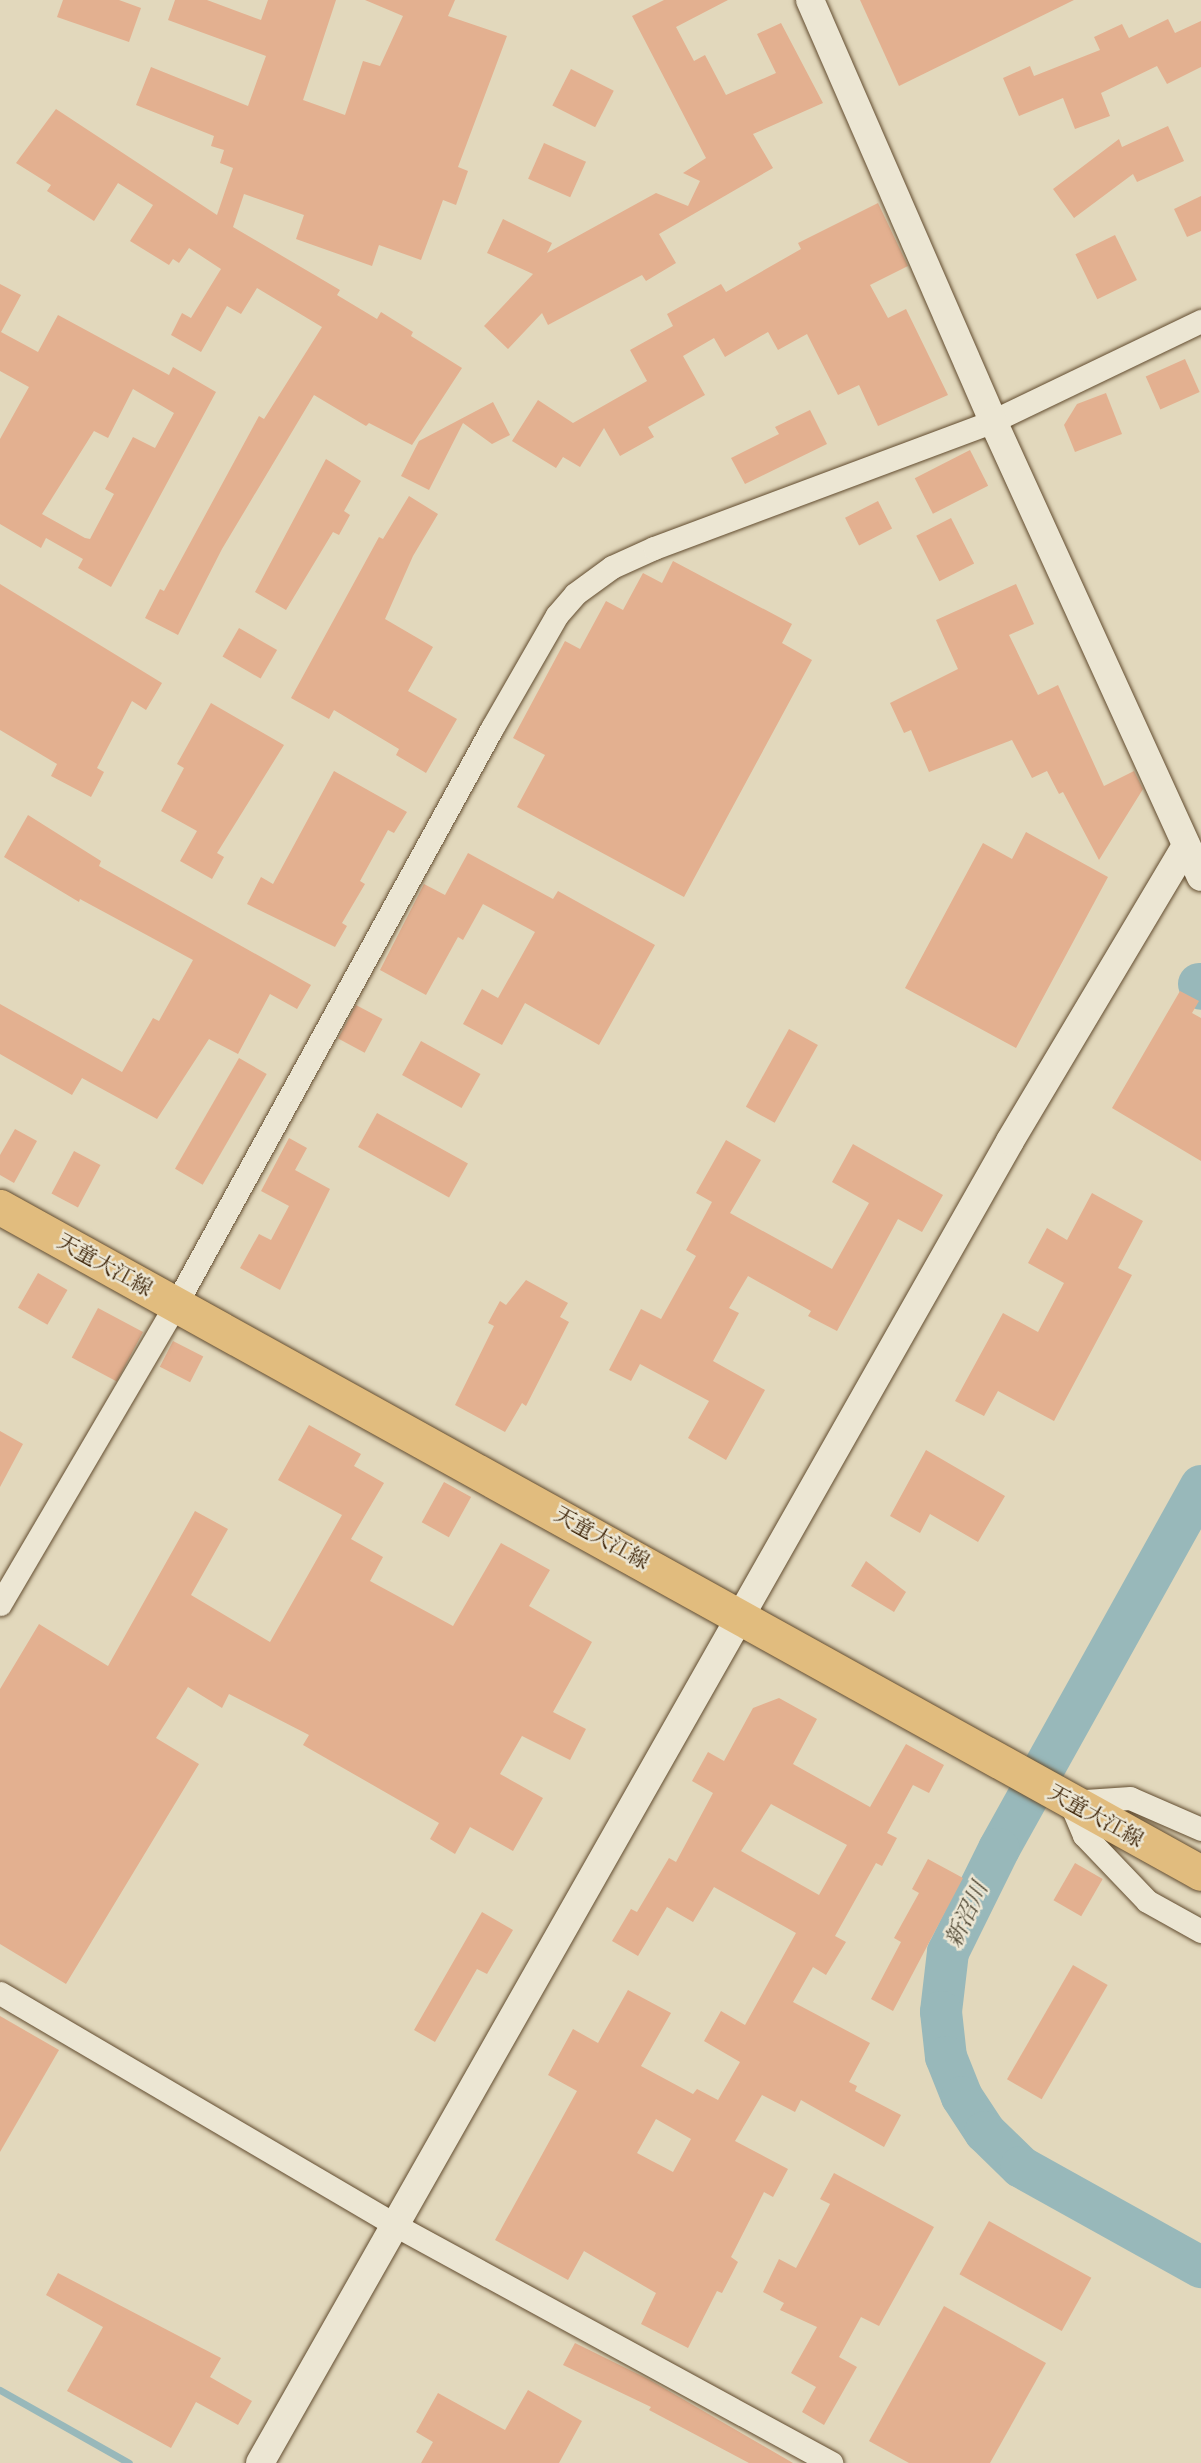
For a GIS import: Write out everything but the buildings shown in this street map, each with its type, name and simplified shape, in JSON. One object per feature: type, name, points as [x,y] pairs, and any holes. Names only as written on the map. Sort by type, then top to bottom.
[{"type":"main road","name":"天童大江線","points":[[0,1207],[744,1616],[1186,1866]]},
{"type":"street","points":[[810,0],[993,421],[1201,877]]},
{"type":"street","points":[[0,1604],[176,1304],[473,762],[557,615],[575,594],[612,567],[654,548],[993,421],[1201,321]]},
{"type":"street","points":[[260,2463],[744,1616],[1010,1141],[1186,846]]},
{"type":"street","points":[[1062,1797],[1130,1798],[1201,1829]]},
{"type":"street","points":[[1062,1797],[1084,1835],[1147,1900],[1201,1931]]},
{"type":"street","points":[[0,1993],[395,2225],[831,2463]]},
{"type":"waterway","name":"新沼川","points":[[1199,984],[1201,989]]},
{"type":"waterway","name":"新沼川","points":[[1201,1486],[999,1849],[948,1952],[941,2012],[946,2057],[962,2097],[985,2132],[1021,2167],[1201,2267]]},
{"type":"waterway","points":[[0,2390],[129,2463]]}]
